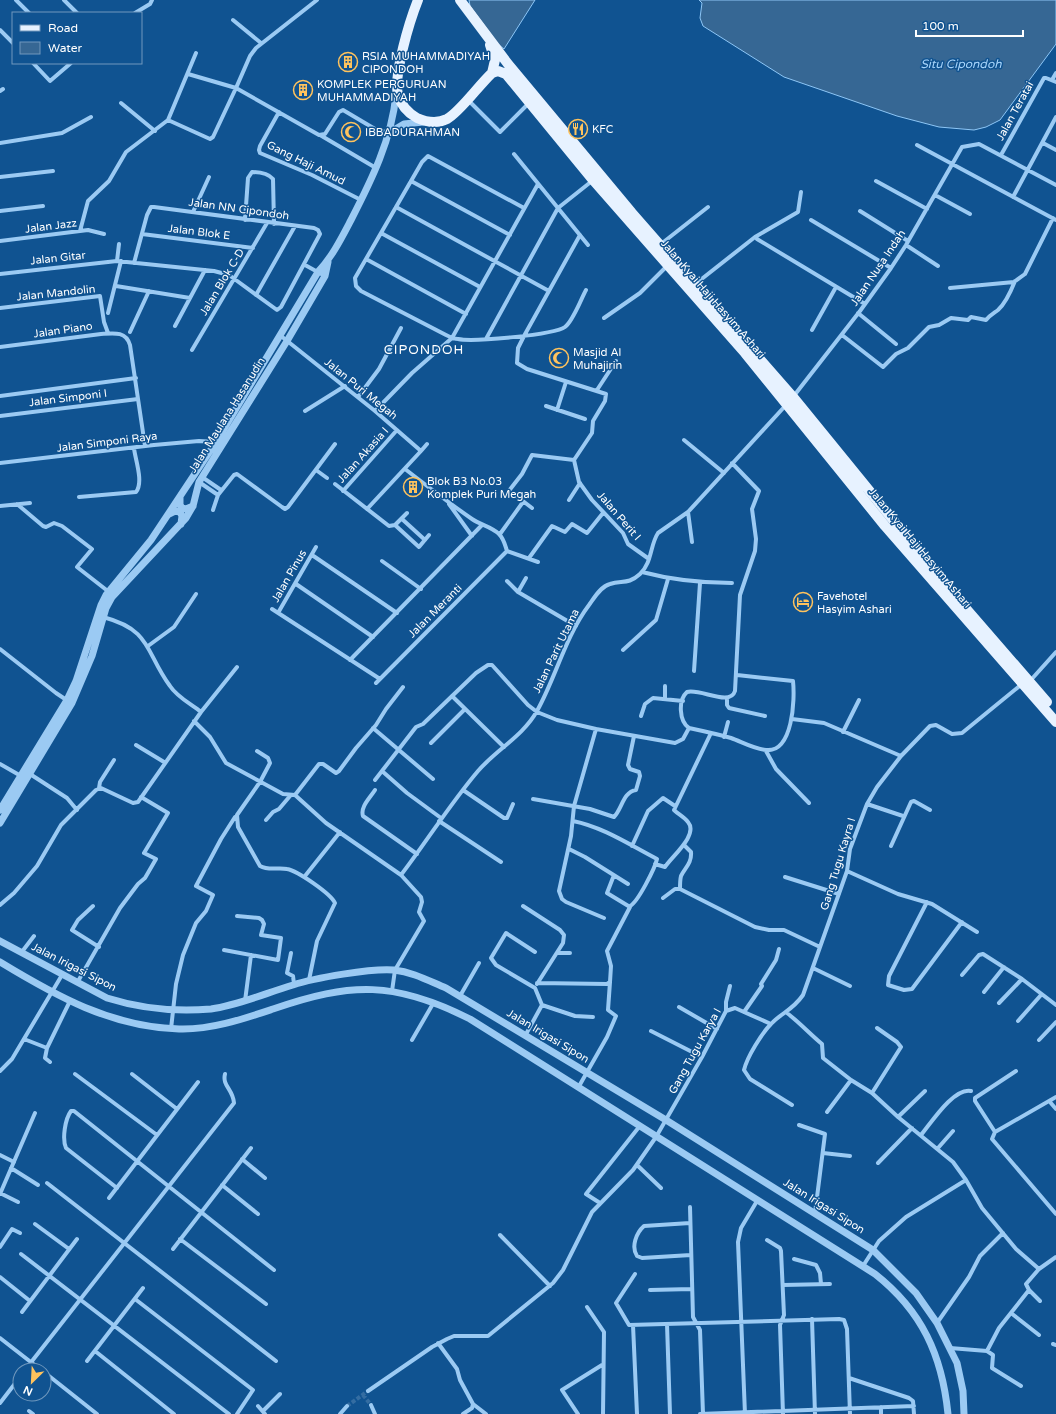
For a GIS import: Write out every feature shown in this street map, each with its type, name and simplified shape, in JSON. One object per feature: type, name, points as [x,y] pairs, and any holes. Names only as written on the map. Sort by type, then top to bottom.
[{"type":"main road","points":[[418,0],[408,31],[397,84],[398,95],[405,108],[416,117],[429,122],[437,122],[447,119],[492,73],[495,60],[491,47],[484,33]]},
{"type":"main road","name":"Jalan Kyai Haji Hasyim Ashari","points":[[460,0],[484,33],[667,266],[790,400]]},
{"type":"main road","name":"Jalan Kyai Haji Hasyim Ashari","points":[[492,73],[498,71],[505,73],[597,177],[660,245],[790,400],[885,526],[1003,656],[1056,722]]},
{"type":"main road","name":"Jalan Kyai Haji Hasyim Ashari","points":[[1026,683],[1056,712]]},
{"type":"street","points":[[17,0],[28,12]]},
{"type":"street","points":[[64,0],[76,12]]},
{"type":"street","points":[[137,12],[150,4],[152,0]]},
{"type":"street","points":[[168,120],[210,139],[213,137],[250,56],[261,43],[316,0]]},
{"type":"street","points":[[233,20],[261,43]]},
{"type":"street","points":[[0,30],[12,42]]},
{"type":"street","points":[[80,231],[88,201],[109,181],[126,152],[168,120],[196,53]]},
{"type":"street","points":[[34,64],[50,81],[70,64]]},
{"type":"street","points":[[1054,81],[1056,73]]},
{"type":"street","points":[[188,74],[236,88],[376,168]]},
{"type":"street","name":"Jalan Teratai","points":[[1001,156],[1044,78],[1054,81]]},
{"type":"street","name":"Jalan Maulana Hasanudin","points":[[104,617],[101,605],[109,592],[135,561],[169,514],[214,441],[285,340],[328,262],[376,168],[389,132],[397,84]]},
{"type":"street","points":[[467,99],[500,132],[530,102]]},
{"type":"street","points":[[121,103],[155,131]]},
{"type":"street","points":[[319,135],[325,134],[339,112],[343,110],[375,129],[389,132],[404,124],[429,122]]},
{"type":"street","name":"Gang Haji Amud","points":[[278,112],[260,146],[260,153],[312,175],[360,200]]},
{"type":"street","points":[[0,143],[62,133],[91,116]]},
{"type":"street","points":[[1013,196],[1056,117]]},
{"type":"street","points":[[1043,143],[1056,150]]},
{"type":"street","name":"Jalan Nusa Indah","points":[[790,400],[842,335],[906,246],[962,147],[978,144],[1001,156]]},
{"type":"street","points":[[917,145],[1055,219],[1025,274],[1015,281],[950,288]]},
{"type":"street","points":[[514,154],[588,246]]},
{"type":"street","points":[[1001,156],[1056,185]]},
{"type":"street","points":[[524,208],[430,157],[424,159],[366,259],[356,278],[356,286],[358,289],[452,338],[486,340],[524,336],[564,328],[570,321],[586,290]]},
{"type":"street","points":[[0,177],[53,171]]},
{"type":"street","points":[[245,220],[248,178],[252,172],[260,172],[270,175],[273,179],[274,224]]},
{"type":"street","points":[[193,212],[209,177]]},
{"type":"street","points":[[486,340],[558,208],[597,177]]},
{"type":"street","points":[[411,181],[510,235]]},
{"type":"street","points":[[876,181],[927,209]]},
{"type":"street","points":[[375,411],[412,373],[452,338],[538,184]]},
{"type":"street","points":[[694,285],[755,237],[798,212],[801,192]]},
{"type":"street","points":[[935,195],[970,214]]},
{"type":"street","points":[[0,211],[43,206]]},
{"type":"street","name":"Jalan NN Cipondoh","points":[[142,234],[147,215],[151,207],[314,228],[320,232],[319,238],[305,264]]},
{"type":"street","points":[[396,207],[549,291]]},
{"type":"street","points":[[660,245],[708,207]]},
{"type":"street","points":[[860,211],[908,241]]},
{"type":"street","points":[[811,220],[891,268]]},
{"type":"street","name":"Jalan Blok C-D","points":[[192,350],[267,223]]},
{"type":"street","points":[[256,295],[295,226]]},
{"type":"street","name":"Jalan Jazz","points":[[0,241],[90,230],[104,234]]},
{"type":"street","points":[[381,233],[480,287]]},
{"type":"street","points":[[134,263],[142,234]]},
{"type":"street","name":"Jalan Blok E","points":[[142,234],[253,248]]},
{"type":"street","points":[[508,492],[522,474],[532,455],[574,460],[590,437],[592,421],[607,396],[604,392],[566,382],[527,369],[517,363],[518,348],[580,235]]},
{"type":"street","points":[[757,239],[865,304]]},
{"type":"street","points":[[108,313],[116,286],[119,261],[119,244]]},
{"type":"street","points":[[906,246],[938,266]]},
{"type":"street","points":[[366,259],[466,314]]},
{"type":"street","name":"Jalan Gitar","points":[[0,274],[119,261],[205,270],[234,278]]},
{"type":"street","points":[[234,278],[274,309],[278,310],[305,264],[321,274]]},
{"type":"street","points":[[604,318],[640,293],[667,266]]},
{"type":"street","points":[[175,326],[205,270]]},
{"type":"street","points":[[842,335],[876,364],[883,367],[896,354],[908,348],[929,327],[939,325],[951,318],[962,321],[968,320],[971,317],[986,320],[992,313],[998,310],[1010,293],[1015,281]]},
{"type":"street","points":[[116,286],[190,298]]},
{"type":"street","points":[[812,330],[836,287]]},
{"type":"street","points":[[130,332],[149,291]]},
{"type":"street","name":"Jalan Mandolin","points":[[0,308],[100,296],[104,322],[108,333]]},
{"type":"street","points":[[858,313],[896,344]]},
{"type":"street","points":[[358,397],[379,369],[401,328]]},
{"type":"street","name":"Jalan Piano","points":[[0,347],[117,333],[128,338],[136,378]]},
{"type":"street","name":"Jalan Puri Megah","points":[[285,340],[345,386],[421,451]]},
{"type":"street","points":[[597,390],[616,361]]},
{"type":"street","name":"Jalan Maulana Hasanudin","points":[[0,810],[92,656],[109,603],[116,592],[180,526],[193,506],[203,481],[260,377]]},
{"type":"street","points":[[136,378],[145,446]]},
{"type":"street","name":"Jalan Simponi I","points":[[0,396],[136,378]]},
{"type":"street","points":[[557,410],[566,382]]},
{"type":"street","points":[[305,411],[345,386]]},
{"type":"street","name":"Jalan Simponi I","points":[[0,416],[138,399]]},
{"type":"street","name":"Jalan Parit Utama","points":[[401,876],[463,790],[489,759],[504,747],[537,712],[576,626],[588,605],[605,586],[630,582],[642,572],[649,559],[658,533],[688,512],[790,400]]},
{"type":"street","points":[[546,406],[585,419]]},
{"type":"street","name":"Jalan Akasia I","points":[[343,491],[397,430]]},
{"type":"street","points":[[684,440],[724,473]]},
{"type":"street","name":"Jalan Simponi Raya","points":[[0,463],[145,446],[214,441]]},
{"type":"street","points":[[213,510],[219,489],[234,475],[241,475],[285,508],[288,507],[335,444]]},
{"type":"street","points":[[367,509],[427,444]]},
{"type":"street","points":[[79,496],[136,492],[138,489],[139,480],[134,448]]},
{"type":"street","name":"Jalan Perit I","points":[[574,460],[580,483],[603,513],[623,533],[628,544],[649,559]]},
{"type":"street","points":[[732,463],[759,491],[752,512],[756,539],[755,551],[740,595],[737,675],[734,694],[727,698],[690,691],[685,694],[683,701],[682,721],[689,728],[711,733],[766,751],[776,769],[809,802]]},
{"type":"street","points":[[405,469],[482,526],[491,528],[500,534],[507,551],[538,562]]},
{"type":"street","points":[[316,470],[327,478]]},
{"type":"street","points":[[203,481],[219,489]]},
{"type":"street","points":[[203,481],[218,495]]},
{"type":"street","points":[[569,500],[580,483]]},
{"type":"street","points":[[335,484],[386,525],[395,525],[406,513]]},
{"type":"street","points":[[514,495],[532,508]]},
{"type":"street","points":[[180,496],[182,508],[186,509],[193,506]]},
{"type":"street","points":[[447,501],[472,536]]},
{"type":"street","points":[[500,534],[523,502]]},
{"type":"street","points":[[0,506],[30,503]]},
{"type":"street","points":[[17,504],[43,526],[46,527],[54,523],[62,526],[92,549],[77,567],[109,592]]},
{"type":"street","points":[[169,514],[174,510],[180,512],[182,518],[180,526]]},
{"type":"street","points":[[688,512],[692,542]]},
{"type":"street","points":[[529,558],[552,526],[565,532],[572,524],[587,533],[603,513]]},
{"type":"street","points":[[402,519],[425,540]]},
{"type":"street","points":[[395,525],[419,548],[429,535]]},
{"type":"street","points":[[350,660],[482,526]]},
{"type":"street","name":"Jalan Pinus","points":[[278,613],[316,547]]},
{"type":"street","name":"Jalan Meranti","points":[[376,683],[507,551]]},
{"type":"street","points":[[312,555],[397,613]]},
{"type":"street","points":[[382,561],[421,589]]},
{"type":"street","points":[[642,572],[668,579],[732,583]]},
{"type":"street","points":[[518,592],[526,578]]},
{"type":"street","points":[[622,650],[656,620],[668,579]]},
{"type":"street","points":[[507,581],[518,592],[576,626]]},
{"type":"street","points":[[694,671],[700,582]]},
{"type":"street","points":[[296,584],[373,637]]},
{"type":"street","points":[[148,646],[174,627],[196,594]]},
{"type":"street","points":[[272,609],[380,679]]},
{"type":"street","points":[[104,617],[122,623],[131,628],[148,646],[170,687],[201,712]]},
{"type":"street","points":[[0,649],[67,700]]},
{"type":"street","name":"Gang Tugu Kayra I","points":[[787,1013],[803,995],[847,871],[850,849],[867,804],[877,787],[901,756],[930,726],[939,725],[952,734],[962,733],[1026,683],[1056,652]]},
{"type":"street","points":[[375,780],[416,727],[423,724],[476,673],[491,664],[537,712],[557,720],[596,729],[675,743],[683,739],[689,728]]},
{"type":"street","points":[[99,788],[133,803],[137,802],[194,721],[237,667]]},
{"type":"street","points":[[737,675],[793,680],[792,719],[788,733],[781,744],[766,751]]},
{"type":"street","points":[[664,686],[666,699]]},
{"type":"street","points":[[266,820],[293,795],[319,764],[322,764],[338,773],[403,687]]},
{"type":"street","points":[[452,696],[504,747]]},
{"type":"street","points":[[641,716],[648,700],[653,698],[683,701]]},
{"type":"street","points":[[727,698],[727,705],[729,708],[765,716]]},
{"type":"street","name":"Jalan Maulana Hasanudin","points":[[0,823],[32,776],[67,700]]},
{"type":"street","points":[[843,732],[859,700]]},
{"type":"street","points":[[431,743],[465,709]]},
{"type":"street","points":[[792,719],[819,722],[901,756]]},
{"type":"street","points":[[194,721],[210,737],[226,763],[283,794],[293,795],[326,823],[401,876],[421,897],[422,902],[419,912],[424,921],[395,972],[392,989]]},
{"type":"street","points":[[724,737],[728,722]]},
{"type":"street","points":[[373,728],[433,779]]},
{"type":"street","points":[[596,729],[574,806],[569,849],[559,895],[562,899],[572,905],[604,918]]},
{"type":"street","points":[[674,806],[711,733]]},
{"type":"street","points":[[533,800],[590,809],[612,817],[615,816],[628,794],[632,790],[636,790],[640,776],[639,772],[628,767],[634,736]]},
{"type":"street","points":[[136,745],[164,762]]},
{"type":"street","points":[[171,1027],[177,978],[188,939],[196,923],[209,906],[212,895],[196,886],[221,839],[260,782],[270,760],[257,751]]},
{"type":"street","points":[[0,905],[14,893],[37,866],[62,825],[99,788],[100,782],[114,760]]},
{"type":"street","points":[[0,764],[21,776]]},
{"type":"street","points":[[382,771],[440,820],[501,862]]},
{"type":"street","points":[[32,776],[67,798],[77,810]]},
{"type":"street","points":[[375,790],[362,811],[363,816],[417,854]]},
{"type":"street","points":[[463,790],[504,818],[507,818],[513,804]]},
{"type":"street","points":[[77,984],[120,908],[138,884],[145,878],[156,859],[144,853],[168,813],[141,797]]},
{"type":"street","points":[[632,846],[651,808],[663,798],[674,806],[674,810],[688,821],[690,832],[684,845],[674,854],[664,868],[655,864]]},
{"type":"street","points":[[891,846],[903,816],[912,801],[930,810]]},
{"type":"street","points":[[867,804],[903,816]]},
{"type":"street","points":[[237,815],[238,827],[260,866],[264,868],[290,870],[304,876],[331,897],[335,903],[317,941],[310,980]]},
{"type":"street","points":[[573,821],[595,828],[657,859],[635,902],[630,906],[607,951],[611,966],[608,1010],[616,1015],[608,1037],[580,1086]]},
{"type":"street","points":[[304,876],[340,832]]},
{"type":"street","points":[[680,889],[680,877],[688,868],[691,857],[691,852],[684,845]]},
{"type":"street","points":[[569,849],[628,884]]},
{"type":"street","points":[[847,871],[898,894],[937,906],[977,932]]},
{"type":"street","points":[[614,875],[607,893],[630,906]]},
{"type":"street","points":[[785,878],[839,894]]},
{"type":"street","points":[[664,898],[675,889],[680,889],[755,927],[769,930],[784,930],[820,947]]},
{"type":"street","points":[[927,902],[887,980],[888,985],[904,990],[912,989],[962,922]]},
{"type":"street","points":[[93,906],[78,920],[72,930],[99,947]]},
{"type":"street","points":[[523,906],[560,930],[564,935],[565,940],[534,988]]},
{"type":"street","points":[[224,950],[278,960],[281,938],[261,935],[264,924],[260,918],[237,916]]},
{"type":"street","points":[[535,952],[506,933],[491,958],[496,965],[534,988],[542,1005],[575,1016],[593,1017]]},
{"type":"street","points":[[21,953],[34,936]]},
{"type":"street","name":"Jalan Irigasi Sipon","points":[[0,941],[61,976],[106,998],[123,1003],[173,1011],[212,1008],[245,1001],[294,984],[348,974],[395,972],[415,974],[460,996],[815,1213],[872,1251],[916,1293],[937,1324],[956,1363],[962,1391],[964,1414]]},
{"type":"street","points":[[744,1012],[762,986],[761,984],[776,960],[779,949]]},
{"type":"street","points":[[291,953],[287,973],[293,976],[294,984]]},
{"type":"street","points":[[556,953],[570,953]]},
{"type":"street","points":[[962,975],[982,954],[1022,979],[1056,1006]]},
{"type":"street","points":[[245,1001],[251,955]]},
{"type":"street","points":[[0,962],[70,1001],[118,1020],[139,1026],[205,1028],[237,1021],[306,998],[333,992],[357,989],[392,989],[434,1002],[470,1019],[580,1086],[639,1127],[657,1136],[757,1201],[863,1266],[889,1286],[918,1317],[939,1364],[946,1391],[948,1414]]},
{"type":"street","points":[[460,996],[479,963]]},
{"type":"street","points":[[984,992],[1004,967]]},
{"type":"street","points":[[813,968],[850,986]]},
{"type":"street","points":[[0,1071],[8,1064],[61,976]]},
{"type":"street","points":[[999,1003],[1022,979]]},
{"type":"street","points":[[538,983],[607,984],[610,982]]},
{"type":"street","points":[[726,1011],[726,1002],[730,986]]},
{"type":"street","points":[[1018,1022],[1041,995]]},
{"type":"street","points":[[50,1062],[45,1058],[47,1048],[70,1001]]},
{"type":"street","points":[[412,1040],[434,1002]]},
{"type":"street","points":[[525,1036],[542,1005]]},
{"type":"street","points":[[679,1007],[717,1029]]},
{"type":"street","name":"Gang Tugu Karya I","points":[[368,1391],[438,1343],[454,1336],[488,1336],[550,1286],[563,1270],[588,1218],[600,1203],[637,1165],[657,1136],[702,1057],[726,1011],[735,1008],[771,1024]]},
{"type":"street","points":[[792,1105],[750,1079],[744,1070],[749,1057],[771,1024],[787,1013],[803,1025],[811,1036],[822,1044],[823,1058],[851,1080],[872,1093],[898,1118],[938,1148],[953,1162],[966,1180],[982,1208],[1016,1249],[1039,1269]]},
{"type":"street","points":[[1039,1040],[1056,1022]]},
{"type":"street","points":[[872,1093],[901,1047],[897,1042],[876,1028]]},
{"type":"street","points":[[651,1031],[702,1057]]},
{"type":"street","points":[[24,1039],[47,1048]]},
{"type":"street","points":[[995,1132],[975,1101],[975,1098],[1016,1071]]},
{"type":"street","points":[[75,1074],[157,1135]]},
{"type":"street","points":[[132,1074],[178,1109]]},
{"type":"street","points":[[0,1338],[31,1362],[81,1300],[234,1102],[233,1093],[226,1085],[224,1074]]},
{"type":"street","points":[[827,1112],[851,1080]]},
{"type":"street","points":[[109,1198],[198,1082]]},
{"type":"street","points":[[898,1118],[925,1091]]},
{"type":"street","points":[[921,1135],[948,1102],[959,1092],[971,1091]]},
{"type":"street","points":[[1056,1097],[1050,1102],[995,1132],[992,1139],[1056,1214]]},
{"type":"street","points":[[1050,1102],[1056,1109]]},
{"type":"street","points":[[117,1188],[66,1148],[65,1139],[69,1113],[74,1111],[274,1270]]},
{"type":"street","points":[[18,1202],[0,1193],[35,1113]]},
{"type":"street","points":[[799,1125],[825,1134],[815,1213]]},
{"type":"street","points":[[600,1203],[586,1194],[639,1127]]},
{"type":"street","points":[[878,1163],[912,1128]]},
{"type":"street","points":[[938,1148],[953,1131]]},
{"type":"street","points":[[173,1249],[251,1148]]},
{"type":"street","points":[[823,1153],[850,1156]]},
{"type":"street","points":[[0,1155],[14,1162]]},
{"type":"street","points":[[242,1159],[265,1178]]},
{"type":"street","points":[[637,1165],[661,1188]]},
{"type":"street","points":[[11,1168],[38,1185]]},
{"type":"street","points":[[863,1266],[872,1251],[884,1236],[906,1217],[966,1180]]},
{"type":"street","points":[[47,1183],[276,1360]]},
{"type":"street","points":[[222,1185],[258,1214]]},
{"type":"street","points":[[745,1413],[739,1234],[744,1222],[757,1201]]},
{"type":"street","points":[[690,1207],[692,1317],[700,1330],[703,1414]]},
{"type":"street","points":[[690,1223],[644,1226],[638,1233],[634,1247],[637,1256],[642,1258],[691,1255]]},
{"type":"street","points":[[36,1224],[69,1249]]},
{"type":"street","points":[[0,1247],[12,1229],[20,1233]]},
{"type":"street","points":[[937,1324],[969,1277],[980,1256],[1003,1233]]},
{"type":"street","points":[[500,1234],[550,1286]]},
{"type":"street","points":[[22,1312],[77,1239]]},
{"type":"street","points":[[180,1239],[266,1304]]},
{"type":"street","points":[[767,1240],[781,1249],[784,1315],[780,1325],[783,1412]]},
{"type":"street","points":[[21,1254],[229,1414]]},
{"type":"street","points":[[1040,1301],[1029,1290],[1027,1283],[1039,1269],[1056,1257]]},
{"type":"street","points":[[794,1259],[816,1265],[820,1273],[821,1284]]},
{"type":"street","points":[[635,1274],[616,1303],[627,1324],[667,1324],[812,1318],[839,1319],[846,1322],[850,1414]]},
{"type":"street","points":[[0,1277],[30,1301]]},
{"type":"street","points":[[783,1285],[830,1284]]},
{"type":"street","points":[[87,1361],[143,1288]]},
{"type":"street","points":[[650,1290],[692,1288]]},
{"type":"street","points":[[987,1351],[999,1328],[1029,1290]]},
{"type":"street","points":[[135,1299],[253,1390],[237,1414]]},
{"type":"street","points":[[587,1307],[603,1328],[603,1414]]},
{"type":"street","points":[[918,1317],[928,1310]]},
{"type":"street","points":[[1011,1313],[1039,1335]]},
{"type":"street","points":[[812,1318],[815,1412]]},
{"type":"street","points":[[667,1324],[670,1414]]},
{"type":"street","points":[[633,1325],[637,1414]]},
{"type":"street","points":[[438,1343],[459,1374],[460,1380],[473,1404],[486,1414]]},
{"type":"street","points":[[950,1348],[987,1351],[993,1355],[992,1368],[1021,1386]]},
{"type":"street","points":[[94,1351],[174,1414]]},
{"type":"street","points":[[578,1414],[562,1390],[602,1365]]},
{"type":"street","points":[[52,1378],[97,1414]]},
{"type":"street","points":[[849,1378],[909,1398],[913,1401],[914,1414]]},
{"type":"street","points":[[0,1403],[12,1387]]},
{"type":"street","points":[[258,1406],[264,1413],[280,1394]]},
{"type":"street","points":[[463,1414],[472,1408],[473,1404]]},
{"type":"street","points":[[371,1405],[375,1414]]},
{"type":"street","points":[[340,1414],[347,1406]]},
{"type":"street","points":[[700,1414],[815,1412],[850,1408],[914,1406]]},
{"type":"street","points":[[881,1407],[881,1414]]},
{"type":"street","points":[[29,1411],[33,1414]]},
{"type":"water","points":[[469,0],[535,0],[504,49],[498,44],[470,6]]},
{"type":"water","name":"Situ Cipondoh","points":[[699,0],[1056,0],[1056,44],[1000,120],[986,127],[974,130],[939,127],[897,116],[784,77],[703,26],[700,18],[702,3]]},
{"type":"tunnel","points":[[347,1406],[368,1391]]},
{"type":"tunnel","points":[[363,1395],[371,1405]]},
{"type":"place","name":"RSIA MUHAMMADIYAH CIPONDOH","points":[[348,62]]},
{"type":"place","name":"KOMPLEK PERGURUAN MUHAMMADIYAH","points":[[303,90]]},
{"type":"place","name":"KFC","points":[[578,129]]},
{"type":"place","name":"IBBADURAHMAN","points":[[351,132]]},
{"type":"place","name":"Masjid Al Muhajirin","points":[[559,358]]},
{"type":"place","name":"Blok B3 No.03 Komplek Puri Megah","points":[[413,487]]},
{"type":"place","name":"Favehotel Hasyim Ashari","points":[[803,602]]},
{"type":"district","name":"CIPONDOH","points":[[424,350]]}]
